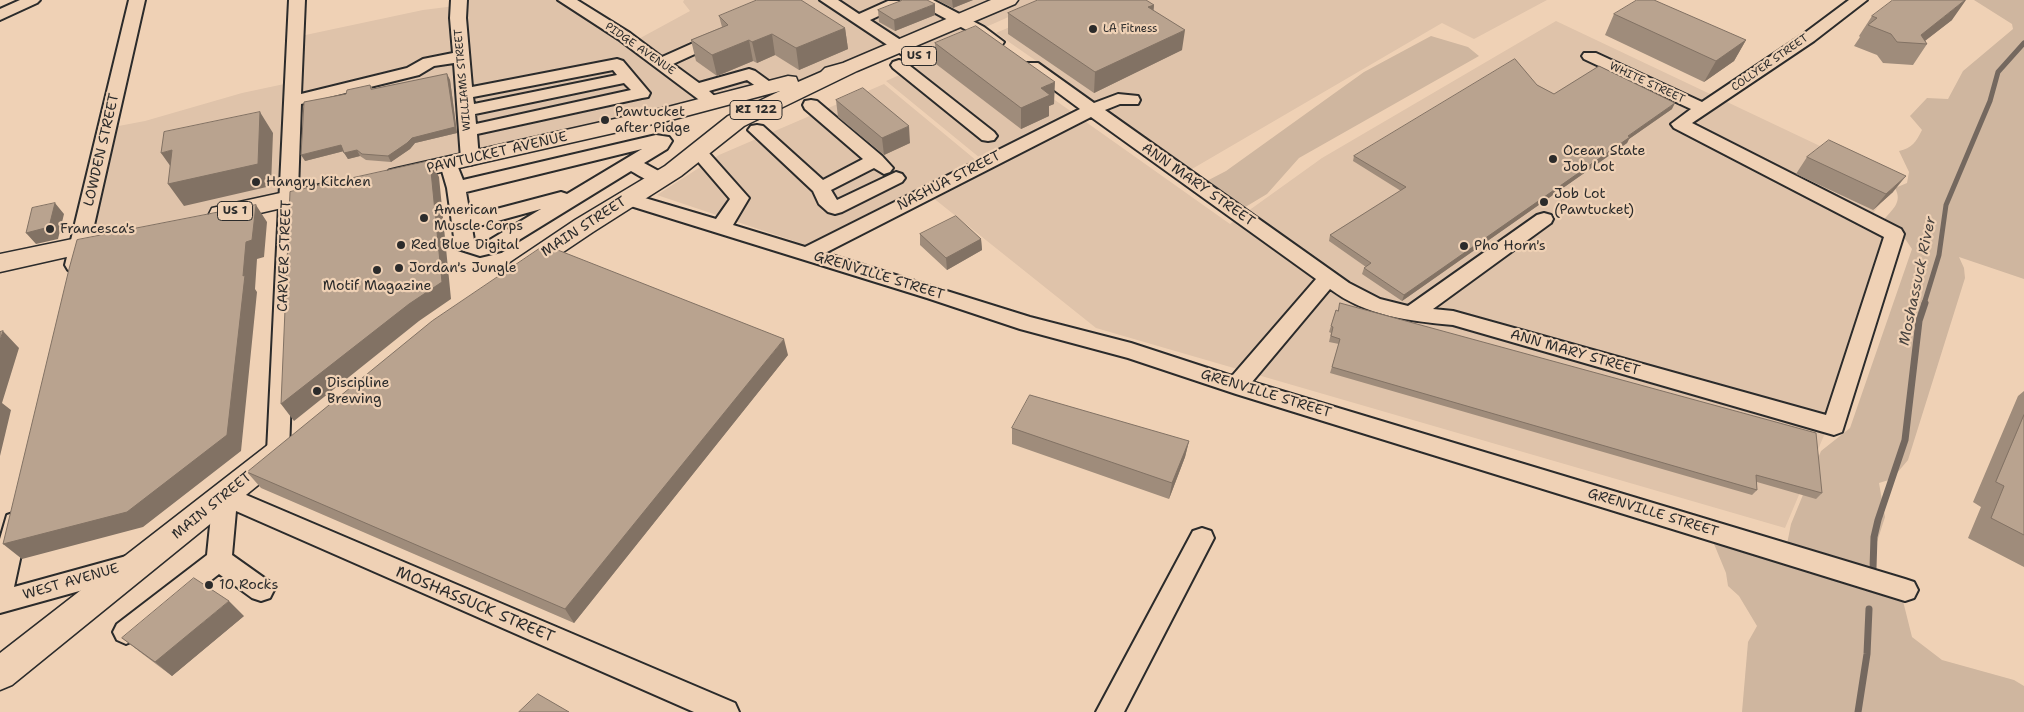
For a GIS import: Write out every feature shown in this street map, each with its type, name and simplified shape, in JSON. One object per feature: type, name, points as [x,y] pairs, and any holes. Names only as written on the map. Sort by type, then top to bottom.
[{"type":"main road","name":"PAWTUCKET AVENUE","points":[[801,109],[969,25],[1014,6]]},
{"type":"main road","name":"PAWTUCKET AVENUE","points":[[671,113],[705,95],[769,87],[905,56]]},
{"type":"main road","name":"MAIN STREET","points":[[495,285],[666,175],[827,76],[850,67]]},
{"type":"main road","name":"PAWTUCKET AVENUE","points":[[373,181],[671,113],[701,109],[722,111],[751,123]]},
{"type":"main road","name":"MAIN STREET","points":[[666,175],[703,157],[751,123],[801,109]]},
{"type":"main road","name":"US 1","points":[[202,218],[345,187]]},
{"type":"main road","points":[[0,263],[136,233]]},
{"type":"main road","name":"MAIN STREET","points":[[0,674],[226,496],[301,434]]},
{"type":"street","points":[[0,15],[32,0]]},
{"type":"street","name":"LOWDEN STREET","points":[[71,284],[137,0]]},
{"type":"street","name":"CARVER STREET","points":[[278,452],[287,200],[297,0]]},
{"type":"street","name":"WILLIAMS STREET","points":[[459,0],[458,18],[468,131],[456,188],[465,244],[480,249],[494,246],[584,191]]},
{"type":"street","name":"PIDGE AVENUE","points":[[566,0],[624,36],[705,95]]},
{"type":"street","points":[[828,0],[905,56],[988,136]]},
{"type":"street","name":"ANN MARY STREET","points":[[922,0],[969,25],[1015,54],[1342,288],[1373,304],[1411,314],[1453,318],[1834,426],[1894,234],[1680,124]]},
{"type":"street","name":"COLLYER STREET","points":[[1680,124],[1859,0]]},
{"type":"street","points":[[858,20],[893,4]]},
{"type":"street","points":[[662,63],[715,38]]},
{"type":"street","points":[[292,101],[412,72],[429,62],[461,56]]},
{"type":"street","name":"WHITE STREET","points":[[1590,56],[1704,109]]},
{"type":"street","points":[[464,94],[618,64],[642,93],[468,131]]},
{"type":"street","points":[[466,111],[628,77]]},
{"type":"street","name":"NASHUA STREET","points":[[808,253],[1091,110],[1118,99],[1132,100]]},
{"type":"street","points":[[801,109],[876,160],[918,196]]},
{"type":"street","points":[[751,123],[821,188],[826,200],[836,208],[896,178]]},
{"type":"street","points":[[456,188],[656,140],[663,141],[660,145],[584,191],[462,224]]},
{"type":"street","points":[[703,157],[740,198],[732,213],[720,227]]},
{"type":"street","points":[[821,188],[876,160]]},
{"type":"street","points":[[631,163],[666,175]]},
{"type":"street","name":"GRENVILLE STREET","points":[[628,199],[808,253],[1026,324],[1131,351],[1236,386],[1905,590]]},
{"type":"street","points":[[1411,314],[1544,219]]},
{"type":"street","points":[[1236,386],[1328,278]]},
{"type":"street","points":[[126,632],[218,560],[226,496]]},
{"type":"street","name":"MOSHASSUCK STREET","points":[[226,496],[725,712]]},
{"type":"street","points":[[0,593],[20,506]]},
{"type":"street","points":[[1110,712],[1202,538]]},
{"type":"street","points":[[218,560],[261,590]]},
{"type":"street","name":"WEST AVENUE","points":[[0,602],[142,562]]},
{"type":"shaded area","points":[[458,0],[562,0],[633,42],[690,11],[683,2],[684,0],[1047,0],[918,57],[900,48],[743,106],[705,105],[85,243],[108,128],[145,121],[242,93],[289,83],[296,37],[423,10],[455,6]]},
{"type":"shaded area","points":[[1072,0],[1547,0],[1474,39],[1442,23],[1192,169],[996,33]]},
{"type":"shaded area","points":[[1974,0],[2024,0],[2024,279],[1959,257],[1964,268],[1965,278],[1908,460],[1892,479],[1879,483],[1885,517],[1867,573],[1901,593],[1912,637],[1942,660],[2014,680],[2024,686],[2024,712],[1742,712],[1748,642],[1757,626],[1739,596],[1728,586],[1726,573],[1707,527],[1786,549],[1791,524],[1821,451],[1850,428],[1912,249],[1901,233],[1883,221],[1897,202],[1898,198],[1895,188],[1907,183],[1909,172],[1899,151],[1913,144],[1922,130],[1910,116],[1927,98],[1948,99],[1963,71],[2013,29],[2012,24]]},
{"type":"shaded area","points":[[1556,21],[1896,182],[1871,216],[1900,235],[1841,433],[1825,433],[1785,528],[1096,328],[932,197],[991,167],[886,81],[973,42],[1230,224],[1322,158]]},
{"type":"shaded area","points":[[1431,36],[1468,47],[1479,56],[1299,158],[1267,194],[1237,212],[1199,185],[1226,171],[1364,72]]},
{"type":"shaded area","points":[[884,84],[977,161],[809,246],[657,195],[719,155]]},
{"type":"building","points":[[757,0],[801,0],[845,28],[796,48],[772,34],[752,42],[749,40],[712,55],[691,40],[728,25],[719,16]]},
{"type":"building","points":[[903,0],[927,0],[935,4],[894,20],[878,10]]},
{"type":"building","points":[[1038,0],[1146,0],[1154,5],[1148,7],[1185,30],[1095,72],[1008,13]]},
{"type":"building","points":[[1637,0],[1654,0],[1746,40],[1716,61],[1614,14]]},
{"type":"building","points":[[1893,0],[1965,0],[1921,35],[1927,44],[1897,42],[1891,34],[1868,25],[1877,18],[1872,16]]},
{"type":"building","points":[[976,26],[1055,82],[1041,88],[1050,95],[1021,108],[935,43]]},
{"type":"building","points":[[1515,59],[1537,85],[1554,94],[1599,66],[1675,103],[1628,136],[1630,137],[1404,295],[1364,268],[1371,263],[1330,235],[1406,187],[1354,156]]},
{"type":"building","points":[[447,74],[455,127],[412,138],[388,156],[362,154],[357,150],[344,153],[341,145],[301,155],[304,102],[346,94],[347,90],[370,85],[371,89]]},
{"type":"building","points":[[863,88],[909,126],[882,138],[836,100]]},
{"type":"building","points":[[260,112],[258,164],[168,184],[172,150],[161,153],[164,132]]},
{"type":"building","points":[[1829,140],[1906,176],[1886,194],[1807,157]]},
{"type":"building","points":[[430,161],[442,282],[409,304],[281,404],[290,192]]},
{"type":"building","points":[[55,203],[49,227],[26,233],[32,208]]},
{"type":"building","points":[[256,205],[252,240],[246,242],[243,276],[245,275],[227,435],[127,512],[3,544],[77,240]]},
{"type":"building","points":[[956,216],[981,239],[946,258],[920,234]]},
{"type":"building","points":[[545,245],[784,339],[565,609],[247,472],[432,321]]},
{"type":"building","points":[[1340,303],[1816,433],[1822,493],[1756,475],[1757,490],[1332,367],[1340,339],[1331,336],[1333,327],[1331,326]]},
{"type":"building","points":[[1030,395],[1189,441],[1172,483],[1012,428]]},
{"type":"building","points":[[2024,415],[2024,535],[1991,518],[2004,486],[1996,482]]},
{"type":"building","points":[[194,578],[229,601],[155,662],[122,638]]},
{"type":"building","points":[[538,694],[569,712],[519,712]]},
{"type":"waterway","name":"Moshassuck River","points":[[1924,304],[1939,255],[1946,205],[1990,101],[1998,72],[2024,43]]},
{"type":"waterway","name":"Moshassuck River","points":[[1873,568],[1874,537],[1878,520],[1905,440],[1919,321],[1925,303]]},
{"type":"waterway","name":"Moshassuck River","points":[[1858,712],[1867,654],[1869,609]]},
{"type":"place","name":"LA Fitness","points":[[1093,29]]},
{"type":"place","name":"Pawtucket after Pidge","points":[[605,120]]},
{"type":"place","name":"Ocean State Job Lot","points":[[1553,159]]},
{"type":"place","name":"Hangry Kitchen","points":[[256,182]]},
{"type":"place","name":"Job Lot (Pawtucket)","points":[[1544,202]]},
{"type":"place","name":"American Muscle Corps","points":[[424,218]]},
{"type":"place","name":"Francesca's","points":[[50,229]]},
{"type":"place","name":"Red Blue Digital","points":[[401,245]]},
{"type":"place","name":"Pho Horn's","points":[[1464,246]]},
{"type":"place","name":"Jordan's Jungle","points":[[399,268]]},
{"type":"place","name":"Motif Magazine","points":[[377,270]]},
{"type":"place","name":"Discipline Brewing","points":[[317,391]]},
{"type":"place","name":"10 Rocks","points":[[209,585]]}]
